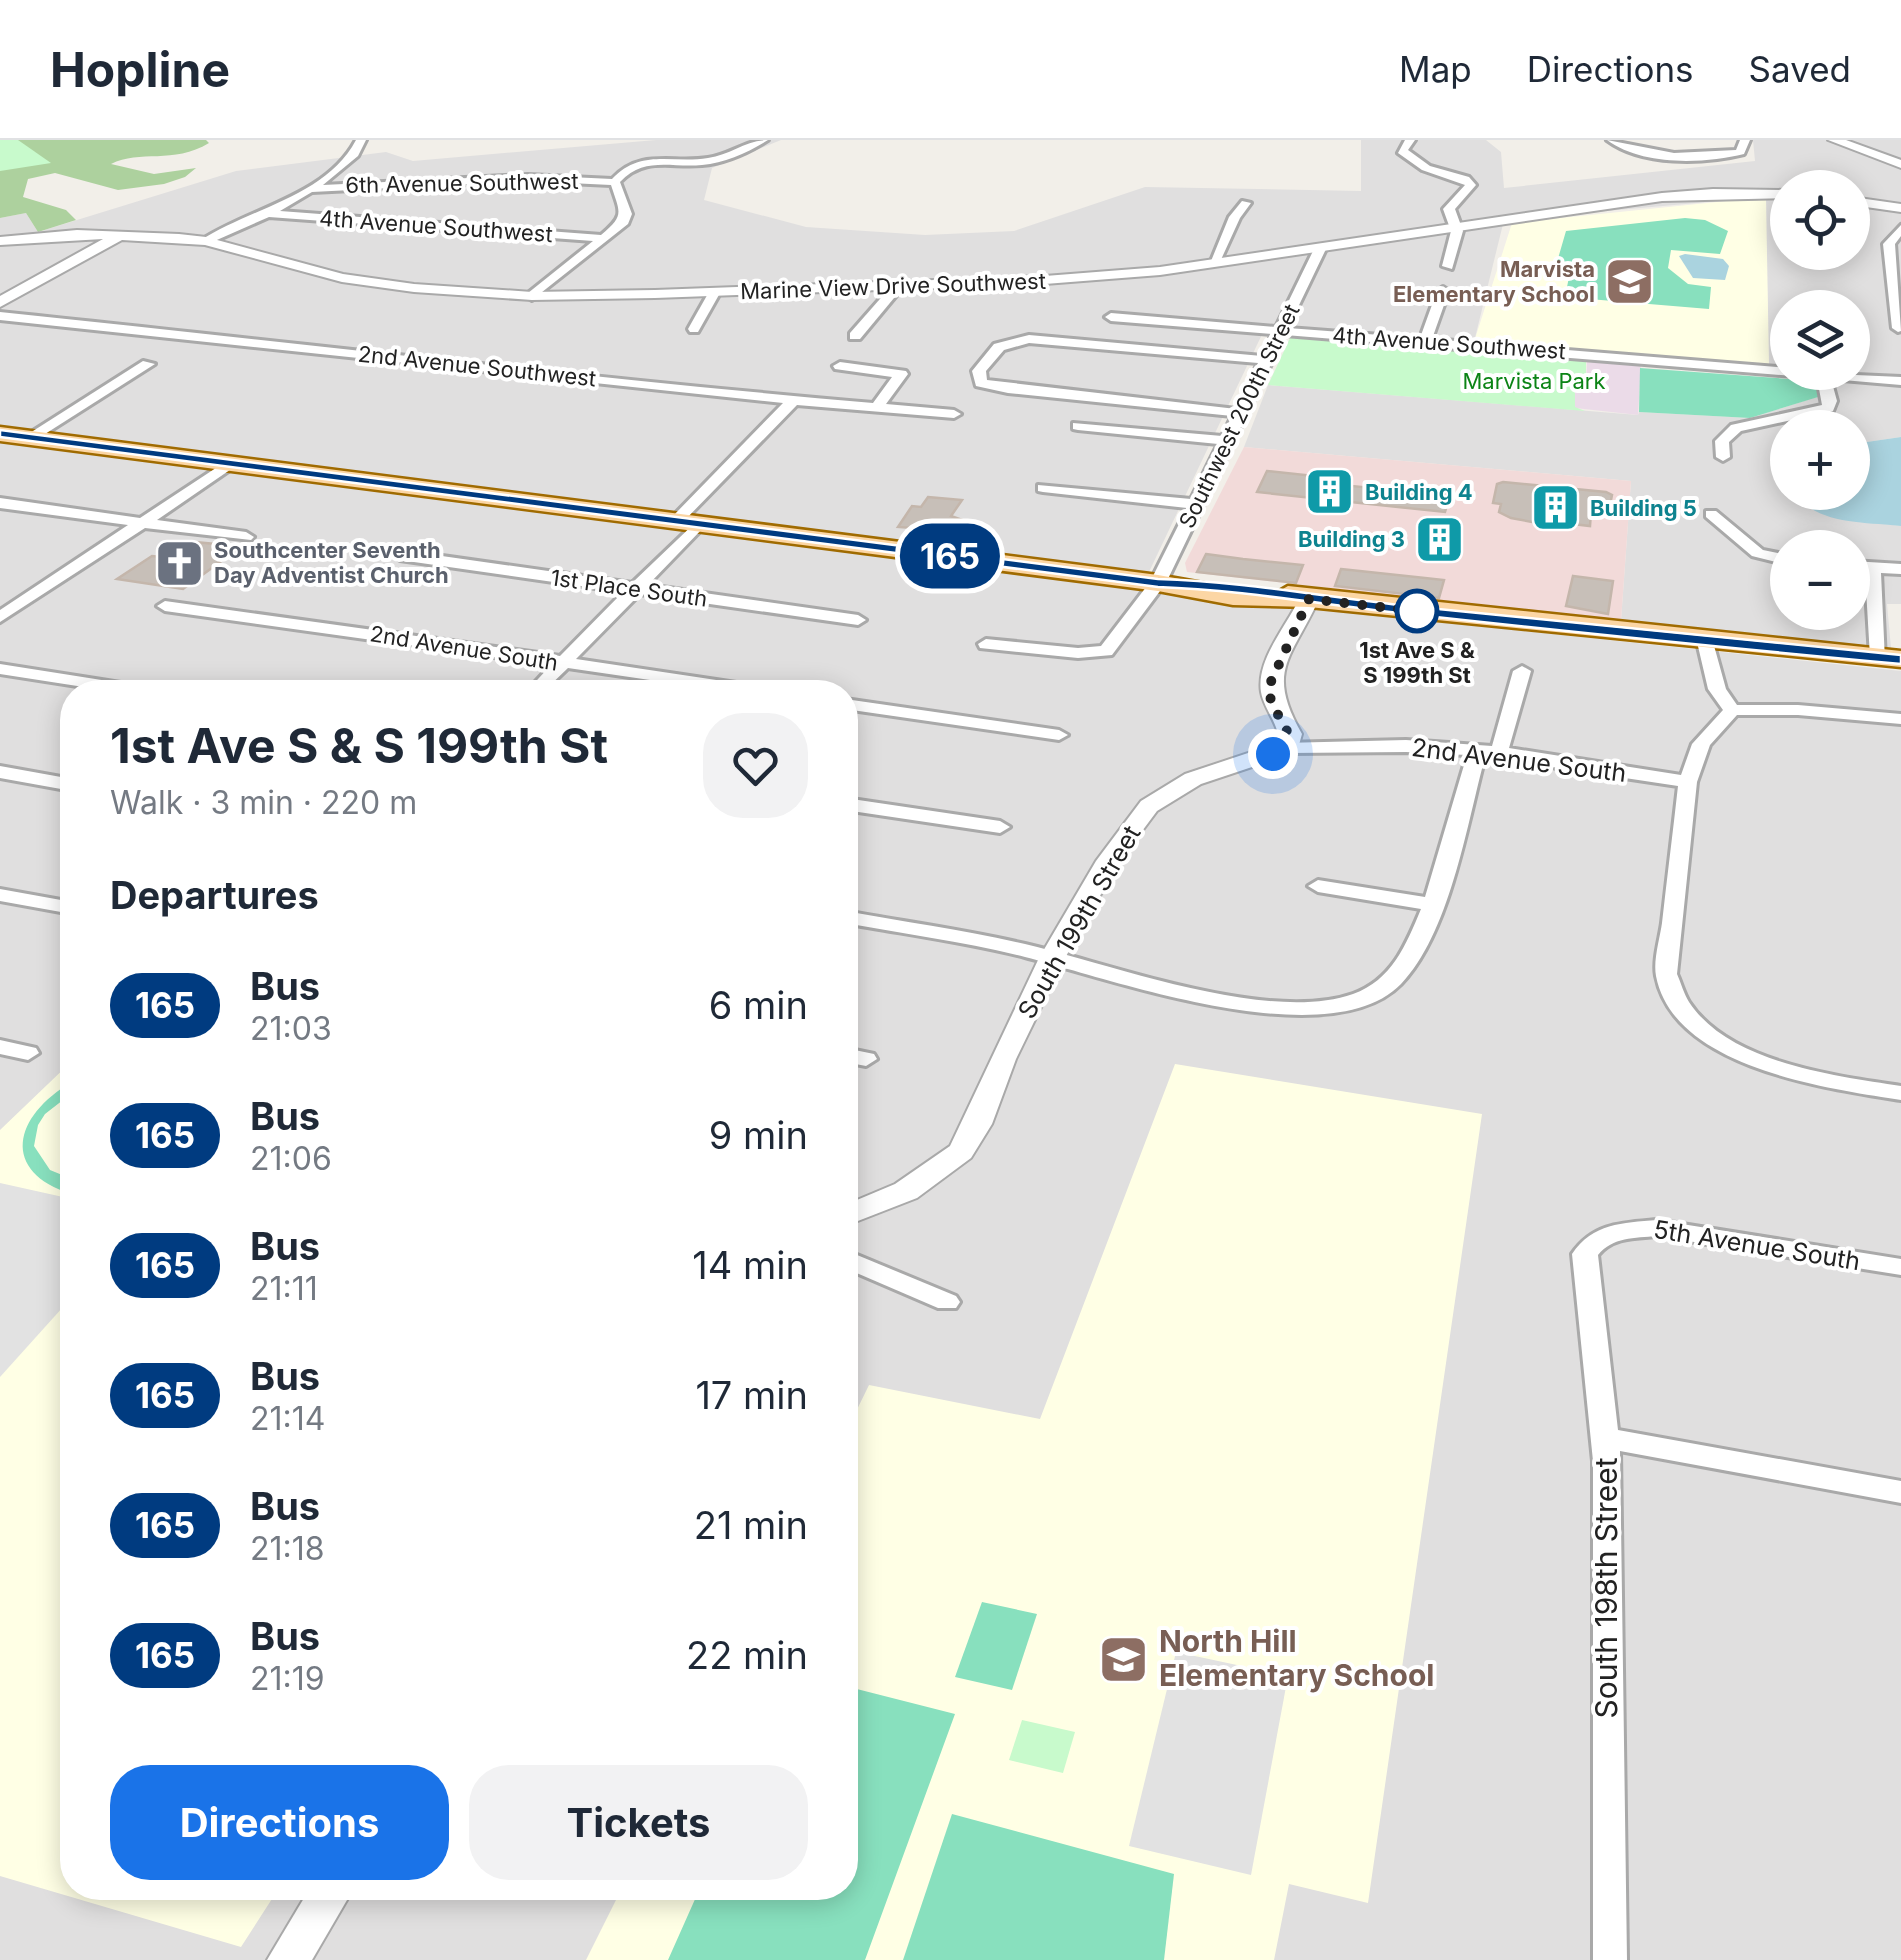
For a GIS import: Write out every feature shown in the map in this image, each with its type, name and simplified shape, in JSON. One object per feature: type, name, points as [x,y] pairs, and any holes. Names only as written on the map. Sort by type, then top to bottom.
[{"type":"main road","points":[[11,438],[233,463],[1158,583],[1202,592],[1290,602],[1309,599],[1890,658]]},
{"type":"street","points":[[206,241],[308,189],[351,158],[361,140]]},
{"type":"street","points":[[532,296],[624,222],[626,214],[615,182],[647,159],[713,160],[764,140]]},
{"type":"street","points":[[1410,140],[1402,151],[1412,160],[1470,182],[1449,209],[1456,227],[1448,266]]},
{"type":"street","points":[[1612,140],[1646,154],[1719,155],[1740,152],[1745,140]]},
{"type":"street","points":[[1826,140],[1901,164]]},
{"type":"street","name":"6th Avenue Southwest","points":[[308,189],[528,178],[615,182]]},
{"type":"street","name":"Marine View Drive Southwest","points":[[0,241],[58,234],[123,234],[206,241],[374,283],[532,296],[714,293],[1104,276],[1320,249],[1682,194],[1770,194]]},
{"type":"street","points":[[1214,264],[1234,217],[1246,203]]},
{"type":"street","points":[[1870,203],[1901,208]]},
{"type":"street","name":"4th Avenue Southwest","points":[[266,212],[606,239]]},
{"type":"street","points":[[1898,328],[1889,253],[1892,236],[1901,228]]},
{"type":"street","points":[[2,300],[123,234]]},
{"type":"street","name":"Southwest 200th Street","points":[[986,644],[1078,653],[1106,651],[1158,583],[1320,249]]},
{"type":"street","points":[[856,336],[898,286]]},
{"type":"street","points":[[1425,342],[1443,291]]},
{"type":"street","points":[[694,329],[714,293]]},
{"type":"street","name":"2nd Avenue Southwest","points":[[0,316],[676,390],[954,414]]},
{"type":"street","name":"4th Avenue Southwest","points":[[1111,317],[1770,370]]},
{"type":"street","points":[[1240,412],[1031,392],[981,382],[979,372],[999,347],[1016,340],[1264,360]]},
{"type":"street","points":[[11,438],[148,364]]},
{"type":"street","points":[[840,366],[901,374],[878,406]]},
{"type":"street","name":"4th Avenue Southwest","points":[[1870,379],[1901,381]]},
{"type":"street","points":[[1722,456],[1722,440],[1736,428],[1828,408],[1827,390]]},
{"type":"street","points":[[547,680],[638,590],[688,522],[796,398]]},
{"type":"street","points":[[1078,426],[1226,442]]},
{"type":"street","points":[[0,617],[233,463]]},
{"type":"street","points":[[1043,488],[1196,504]]},
{"type":"street","points":[[0,503],[246,538]]},
{"type":"street","points":[[1711,514],[1758,552],[1770,555]]},
{"type":"street","name":"1st Place South","points":[[400,554],[858,620]]},
{"type":"street","points":[[1870,568],[1901,569]]},
{"type":"street","points":[[1873,568],[1890,658]]},
{"type":"street","points":[[1289,747],[1291,734],[1271,702],[1269,686],[1309,599]]},
{"type":"street","name":"2nd Avenue South","points":[[165,606],[328,626],[678,680]]},
{"type":"street","points":[[1705,642],[1712,678],[1732,710]]},
{"type":"street","points":[[0,669],[70,680]]},
{"type":"street","points":[[858,920],[1052,958],[1146,986],[1240,1002],[1298,1009],[1332,1008],[1356,1002],[1391,982],[1405,966],[1522,672]]},
{"type":"street","points":[[858,708],[1059,734]]},
{"type":"street","points":[[1901,719],[1798,710],[1732,710],[1700,744],[1688,782],[1666,974],[1671,994],[1683,1014],[1730,1045],[1793,1074],[1901,1093]]},
{"type":"street","name":"2nd Avenue South","points":[[1289,747],[1406,746],[1488,752],[1688,782]]},
{"type":"street","name":"South 199th Street","points":[[858,1211],[906,1191],[961,1152],[978,1124],[1002,1059],[1052,958],[1108,861],[1148,806],[1210,772],[1289,747]]},
{"type":"street","points":[[0,772],[60,783]]},
{"type":"street","points":[[858,806],[1000,827]]},
{"type":"street","points":[[1318,886],[1432,904]]},
{"type":"street","points":[[0,895],[60,906]]},
{"type":"street","points":[[0,1047],[28,1053]]},
{"type":"street","name":"5th Avenue South","points":[[1613,1232],[1657,1228],[1901,1267]]},
{"type":"street","name":"South 198th Street","points":[[1610,1960],[1606,1438],[1592,1345],[1586,1254],[1596,1241],[1613,1232]]},
{"type":"street","points":[[858,1264],[947,1302]]},
{"type":"street","points":[[1606,1438],[1901,1492]]},
{"type":"street","points":[[298,1958],[326,1900]]},
{"type":"shaded area","points":[[656,140],[781,140],[712,168],[704,200],[806,227],[925,235],[1014,231],[1145,187],[1361,191],[1361,140],[1486,140],[1501,152],[1504,188],[1755,161],[1753,140],[1901,140],[1901,437],[1870,442],[1870,410],[1776,410],[1817,397],[1817,390],[1870,390],[1870,290],[1770,290],[1769,367],[1765,197],[1504,220],[1474,342],[1266,326],[1148,574],[0,425],[0,218],[26,213],[38,232],[236,171],[386,152],[413,161]]},
{"type":"shaded area","name":"Marvista Elementary School","points":[[1766,197],[1769,367],[1474,342],[1512,223]]},
{"type":"shaded area","points":[[1587,362],[1641,365],[1638,415],[1575,408],[1575,389],[1586,389]]},
{"type":"shaded area","points":[[1268,385],[1638,415],[1639,412],[1750,418],[1770,412],[1770,510],[1819,510],[1852,520],[1901,526],[1901,604],[1887,604],[1891,648],[1621,621],[1631,481],[1244,447]]},
{"type":"shaded area","points":[[0,441],[1167,593],[1901,671],[1901,1960],[0,1960]]},
{"type":"shaded area","points":[[1244,447],[1631,481],[1621,621],[1187,572],[1185,563]]},
{"type":"shaded area","name":"North Hill Elementary School","points":[[1175,1064],[1482,1114],[1368,1903],[1289,1884],[1274,1960],[586,1960],[616,1900],[858,1900],[858,1407],[869,1385],[1040,1419]]},
{"type":"shaded area","points":[[60,1072],[60,1894],[0,1876],[0,1130]]},
{"type":"shaded area","points":[[0,1183],[60,1196],[60,1310],[0,1377]]},
{"type":"shaded area","points":[[1176,1652],[1288,1676],[1251,1875],[1129,1846]]},
{"type":"shaded area","points":[[81,1900],[271,1900],[241,1947]]},
{"type":"green space","points":[[0,140],[209,143],[183,153],[133,157],[111,164],[154,174],[196,168],[185,177],[164,184],[118,190],[55,173],[28,179],[23,197],[66,210],[76,220],[38,232],[26,213],[0,218]]},
{"type":"green space","points":[[0,140],[18,140],[51,163],[0,171]]},
{"type":"green space","points":[[1685,218],[1705,220],[1728,231],[1720,254],[1671,250],[1668,268],[1688,284],[1711,287],[1709,309],[1565,297],[1571,267],[1557,262],[1566,231]]},
{"type":"green space","name":"Marvista Park","points":[[1291,336],[1586,359],[1586,389],[1575,389],[1575,407],[1585,411],[1268,385]]},
{"type":"green space","points":[[1640,368],[1770,378],[1770,390],[1817,390],[1818,397],[1750,418],[1639,412]]},
{"type":"green space","points":[[60,1090],[60,1102],[38,1125],[34,1146],[50,1170],[60,1174],[60,1189],[33,1172],[25,1158],[23,1142],[37,1111]]},
{"type":"green space","points":[[982,1602],[1037,1614],[1012,1690],[955,1677]]},
{"type":"green space","points":[[858,1689],[955,1714],[865,1960],[668,1960],[695,1900],[858,1900]]},
{"type":"green space","points":[[1022,1720],[1075,1732],[1063,1773],[1009,1760]]},
{"type":"green space","points":[[952,1814],[1174,1874],[1164,1960],[903,1960]]},
{"type":"water","points":[[1679,256],[1723,259],[1729,266],[1725,280],[1693,278]]},
{"type":"water","points":[[1901,437],[1901,526],[1858,522],[1814,510],[1870,510],[1870,442]]},
{"type":"building","name":"Building 4","points":[[1267,471],[1324,477],[1322,483],[1420,493],[1421,487],[1451,490],[1445,512],[1257,492]]},
{"type":"building","name":"Building 5","points":[[1497,484],[1606,492],[1612,495],[1608,515],[1591,512],[1590,526],[1564,523],[1564,528],[1511,518],[1499,512],[1501,504],[1493,503]]},
{"type":"building","points":[[928,497],[962,500],[951,516],[976,525],[942,530],[898,527],[912,506],[921,507]]},
{"type":"building","name":"Building 3","points":[[1429,526],[1459,530],[1452,551],[1422,548]]},
{"type":"building","name":"Southcenter Seventh Day Adventist Church","points":[[195,542],[215,544],[215,553],[231,554],[183,589],[117,579],[152,556],[161,557]]},
{"type":"building","points":[[1206,554],[1303,565],[1296,583],[1197,572]]},
{"type":"building","points":[[1341,569],[1444,580],[1439,598],[1335,586]]},
{"type":"building","points":[[1573,576],[1613,581],[1608,614],[1566,606]]},
{"type":"bus line","name":"165","points":[[0,434],[1158,583],[1188,582],[1705,642],[1901,659]]},
{"type":"place","name":"Marvista Elementary School","points":[[1630,282]]},
{"type":"place","name":"Building 4","points":[[1330,492]]},
{"type":"place","name":"Building 5","points":[[1555,508]]},
{"type":"place","name":"Building 3","points":[[1440,539]]},
{"type":"place","name":"Southcenter Seventh Day Adventist Church","points":[[179,563]]},
{"type":"place","name":"1st Ave S & S 199th St","points":[[1417,611]]},
{"type":"place","name":"North Hill Elementary School","points":[[1124,1659]]},
{"type":"route","points":[[1273,754],[1289,747],[1292,740],[1271,702],[1270,678],[1309,599],[1417,611]]}]
